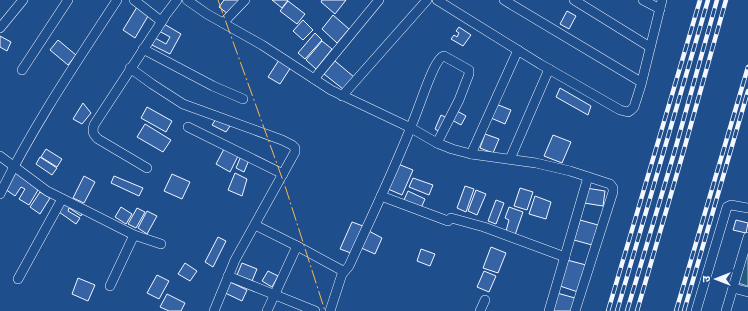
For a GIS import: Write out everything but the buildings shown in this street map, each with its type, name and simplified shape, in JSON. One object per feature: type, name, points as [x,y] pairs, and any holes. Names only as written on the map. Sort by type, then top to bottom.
[{"type":"street","points":[[0,28],[21,3],[11,0]]},
{"type":"street","points":[[22,70],[68,0]]},
{"type":"street","points":[[0,194],[13,166],[58,91],[117,0]]},
{"type":"street","points":[[134,0],[162,21],[164,18]]},
{"type":"street","points":[[147,168],[98,139],[93,134],[92,130],[130,68],[177,0]]},
{"type":"street","points":[[187,0],[207,14],[262,45],[342,96],[411,128],[437,143],[471,154],[536,163],[608,183],[612,186],[613,190],[575,311]]},
{"type":"street","points":[[223,23],[245,0]]},
{"type":"street","points":[[314,79],[379,0]]},
{"type":"street","points":[[342,96],[427,0]]},
{"type":"street","points":[[437,0],[549,69],[625,112],[634,107],[661,4],[643,0]]},
{"type":"street","points":[[504,0],[641,82]]},
{"type":"street","points":[[574,0],[650,47]]},
{"type":"street","points":[[143,49],[213,86],[243,99]]},
{"type":"street","points":[[471,154],[518,50]]},
{"type":"street","points":[[330,311],[343,273],[349,266],[381,196],[411,128],[428,82],[440,58],[444,56],[454,60],[468,69],[469,74],[459,100],[437,143]]},
{"type":"street","points":[[130,68],[183,104],[294,145],[295,152],[228,276],[214,311]]},
{"type":"street","points":[[510,159],[549,69]]},
{"type":"street","points":[[188,128],[282,174]]},
{"type":"street","points":[[0,156],[47,191],[134,235],[162,244]]},
{"type":"street","points":[[550,311],[588,177]]},
{"type":"street","points":[[381,196],[448,221],[451,218],[484,227],[565,257]]},
{"type":"street","points":[[18,279],[62,199]]},
{"type":"street","points":[[699,310],[728,206],[732,205],[748,208]]},
{"type":"street","points":[[255,225],[338,267],[343,273]]},
{"type":"street","points":[[110,286],[134,235]]},
{"type":"street","points":[[726,311],[748,237]]},
{"type":"street","points":[[266,311],[297,246]]},
{"type":"street","points":[[228,276],[315,311]]},
{"type":"street","points":[[733,288],[748,292]]},
{"type":"street","points":[[480,311],[485,300]]},
{"type":"shaded area","points":[[748,248],[748,286],[738,283]]},
{"type":"railway","points":[[608,311],[700,0]]},
{"type":"railway","points":[[617,311],[708,0]]},
{"type":"railway","points":[[627,311],[675,150],[717,0]]},
{"type":"railway","points":[[637,311],[726,0]]},
{"type":"railway","points":[[676,311],[748,67]]},
{"type":"railway","points":[[684,311],[748,91]]},
{"type":"power","points":[[218,0],[286,189],[325,311]]}]
